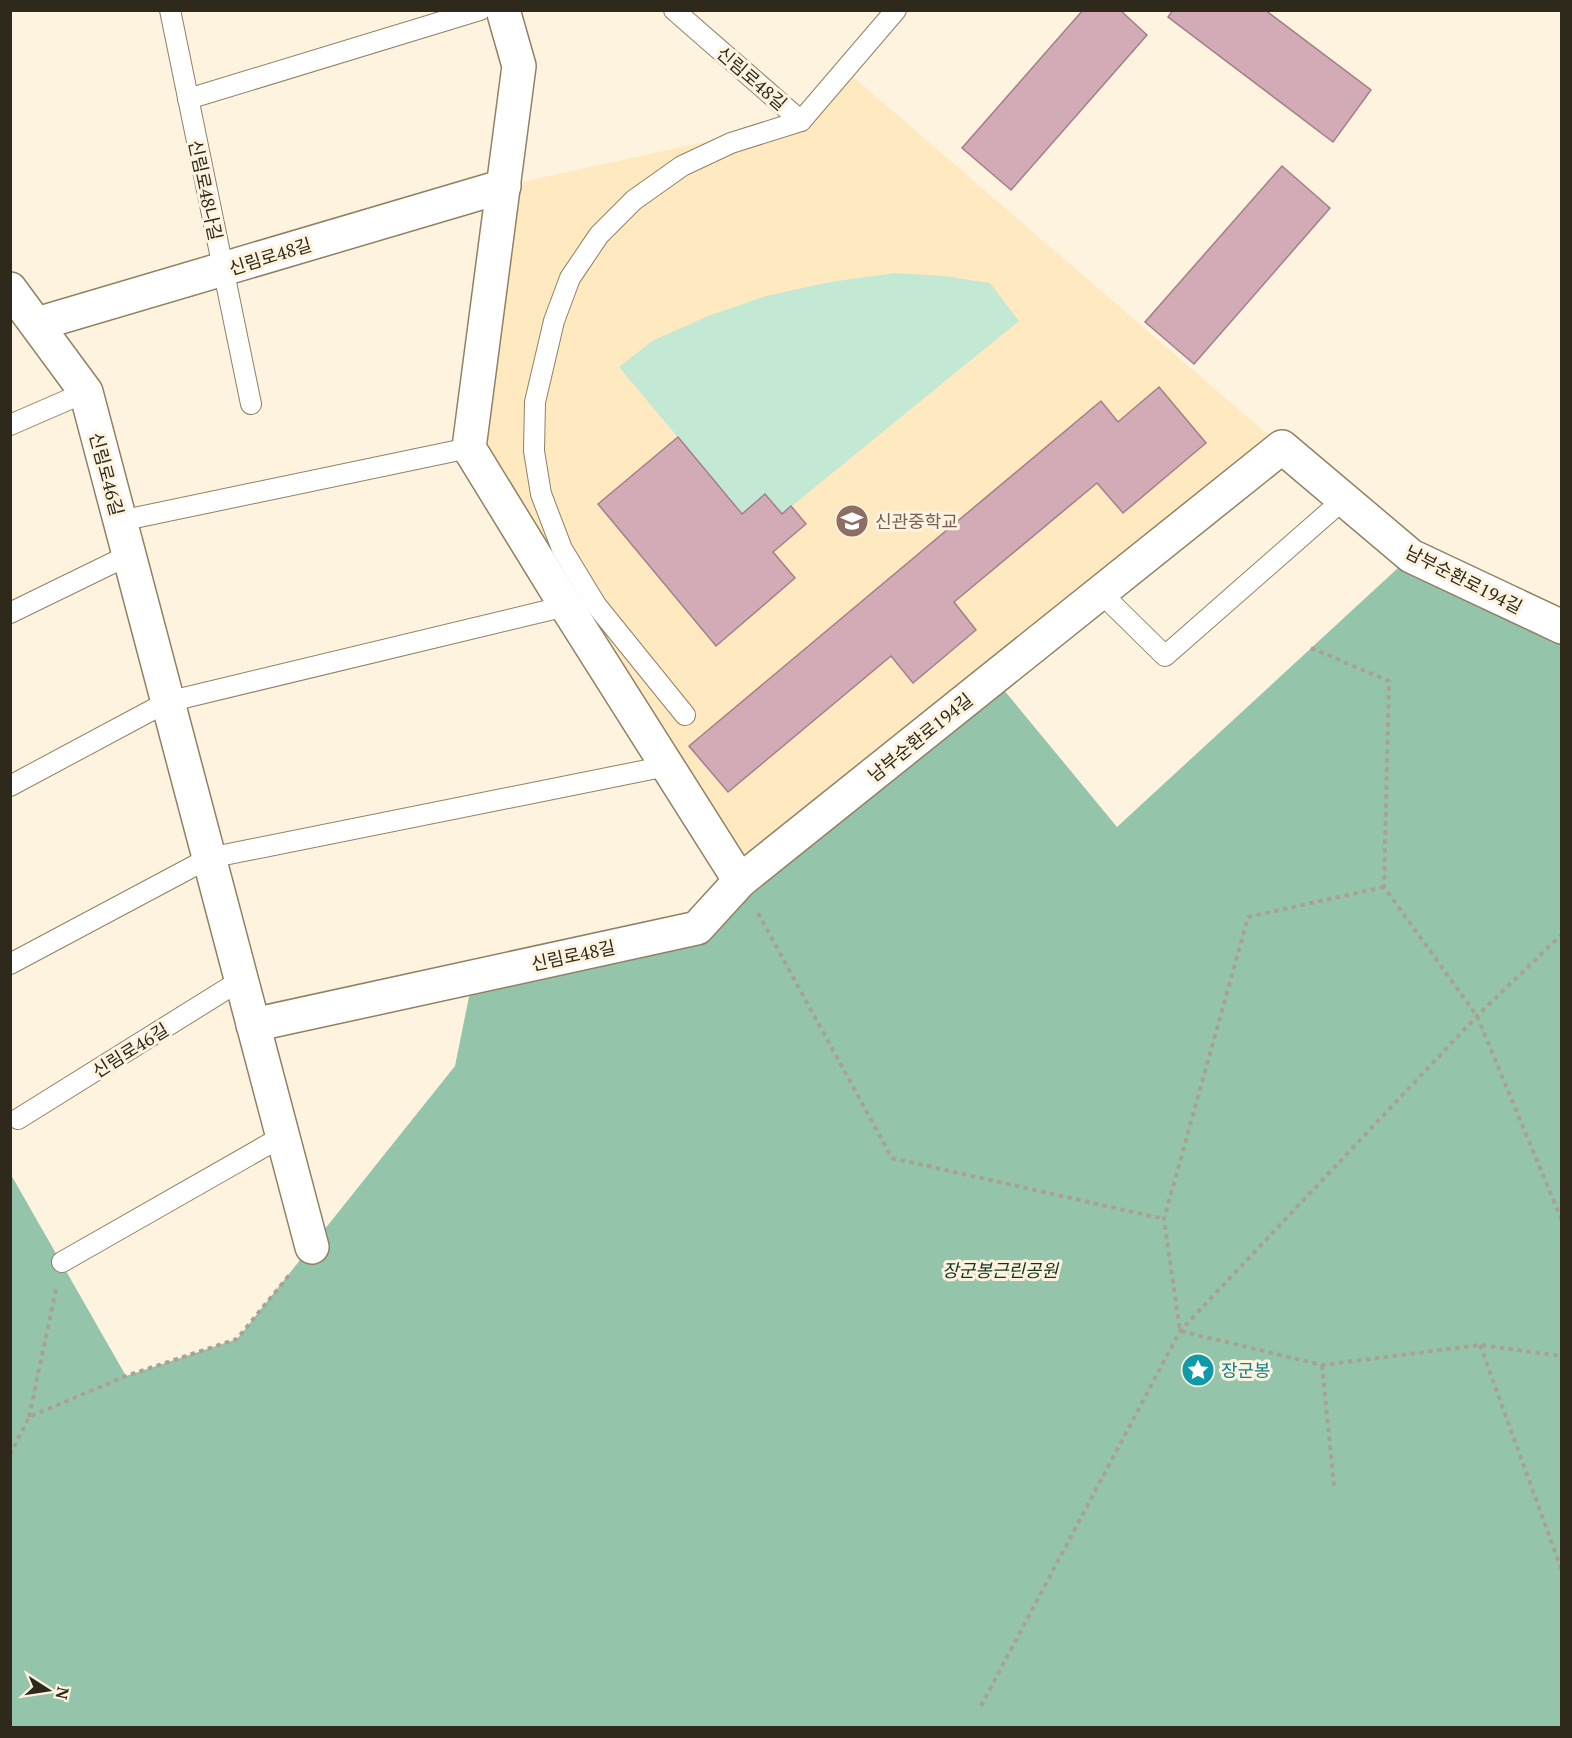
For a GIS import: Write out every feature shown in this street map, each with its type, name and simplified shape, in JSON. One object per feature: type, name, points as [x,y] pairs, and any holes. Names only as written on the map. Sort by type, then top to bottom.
[{"type":"street","points":[[503,10],[519,66],[470,448],[566,606],[740,881]]},
{"type":"street","name":"신림로48길","points":[[36,324],[504,186]]},
{"type":"street","name":"신림로46길","points":[[10,289],[86,392],[312,1247]]},
{"type":"street","name":"남부순환로194길","points":[[740,881],[1282,447],[1411,556],[1562,627]]},
{"type":"street","name":"신림로48길","points":[[253,1025],[697,927],[740,881]]},
{"type":"lane","name":"신림로48나길","points":[[170,10],[250,404]]},
{"type":"lane","points":[[188,99],[480,10]]},
{"type":"lane","name":"신림로48길","points":[[674,10],[801,121],[896,10]]},
{"type":"lane","points":[[685,715],[596,605],[562,549],[541,494],[534,451],[535,402],[554,321],[570,278],[599,235],[634,200],[682,166],[731,143],[801,121]]},
{"type":"lane","points":[[10,424],[86,392]]},
{"type":"lane","points":[[120,521],[470,448]]},
{"type":"lane","points":[[1101,593],[1165,656],[1344,499]]},
{"type":"lane","points":[[10,613],[129,555]]},
{"type":"lane","points":[[10,786],[167,702],[566,606]]},
{"type":"lane","points":[[10,964],[209,858],[667,766]]},
{"type":"lane","name":"신림로46길","points":[[18,1119],[241,980]]},
{"type":"lane","points":[[62,1262],[283,1136]]},
{"type":"path","points":[[1311,648],[1389,681],[1384,887],[1477,1016],[1562,1221]]},
{"type":"path","points":[[740,881],[892,1158],[1164,1219]]},
{"type":"path","points":[[1180,1331],[1164,1219],[1248,916],[1384,887]]},
{"type":"path","points":[[981,1706],[1180,1331],[1477,1016],[1562,934]]},
{"type":"path","points":[[29,1417],[126,1376],[237,1339],[312,1247]]},
{"type":"path","points":[[10,1455],[29,1417],[62,1262]]},
{"type":"path","points":[[1180,1331],[1322,1365],[1480,1345],[1562,1356]]},
{"type":"path","points":[[1480,1345],[1562,1571]]},
{"type":"path","points":[[1322,1365],[1334,1486]]},
{"type":"shaded area","name":"신관중학교","points":[[845,70],[1282,447],[740,881],[469,448],[504,186],[801,121]]},
{"type":"green space","points":[[895,273],[944,276],[990,283],[1019,321],[782,514],[765,494],[742,514],[619,367],[652,341],[708,316],[766,296],[830,282]]},
{"type":"green space","name":"장군봉근린공원","points":[[1411,556],[1561,627],[1561,1727],[11,1727],[10,1173],[126,1376],[237,1339],[455,1066],[473,977],[697,928],[994,678],[1117,827]]},
{"type":"building","points":[[1083,10],[1120,10],[1147,35],[1011,190],[962,148]]},
{"type":"building","points":[[1173,10],[1265,10],[1371,90],[1333,142],[1168,17]]},
{"type":"building","points":[[1282,166],[1330,208],[1194,364],[1145,322]]},
{"type":"building","points":[[1159,387],[1206,443],[1123,513],[1097,483],[954,602],[976,630],[913,683],[891,656],[728,792],[689,746],[1101,401],[1118,422]]},
{"type":"building","points":[[678,437],[742,514],[765,494],[782,514],[791,506],[806,524],[773,552],[795,578],[716,646],[598,504]]},
{"type":"place","name":"신관중학교","points":[[852,521]]},
{"type":"place","name":"장군봉","points":[[1198,1370]]}]
